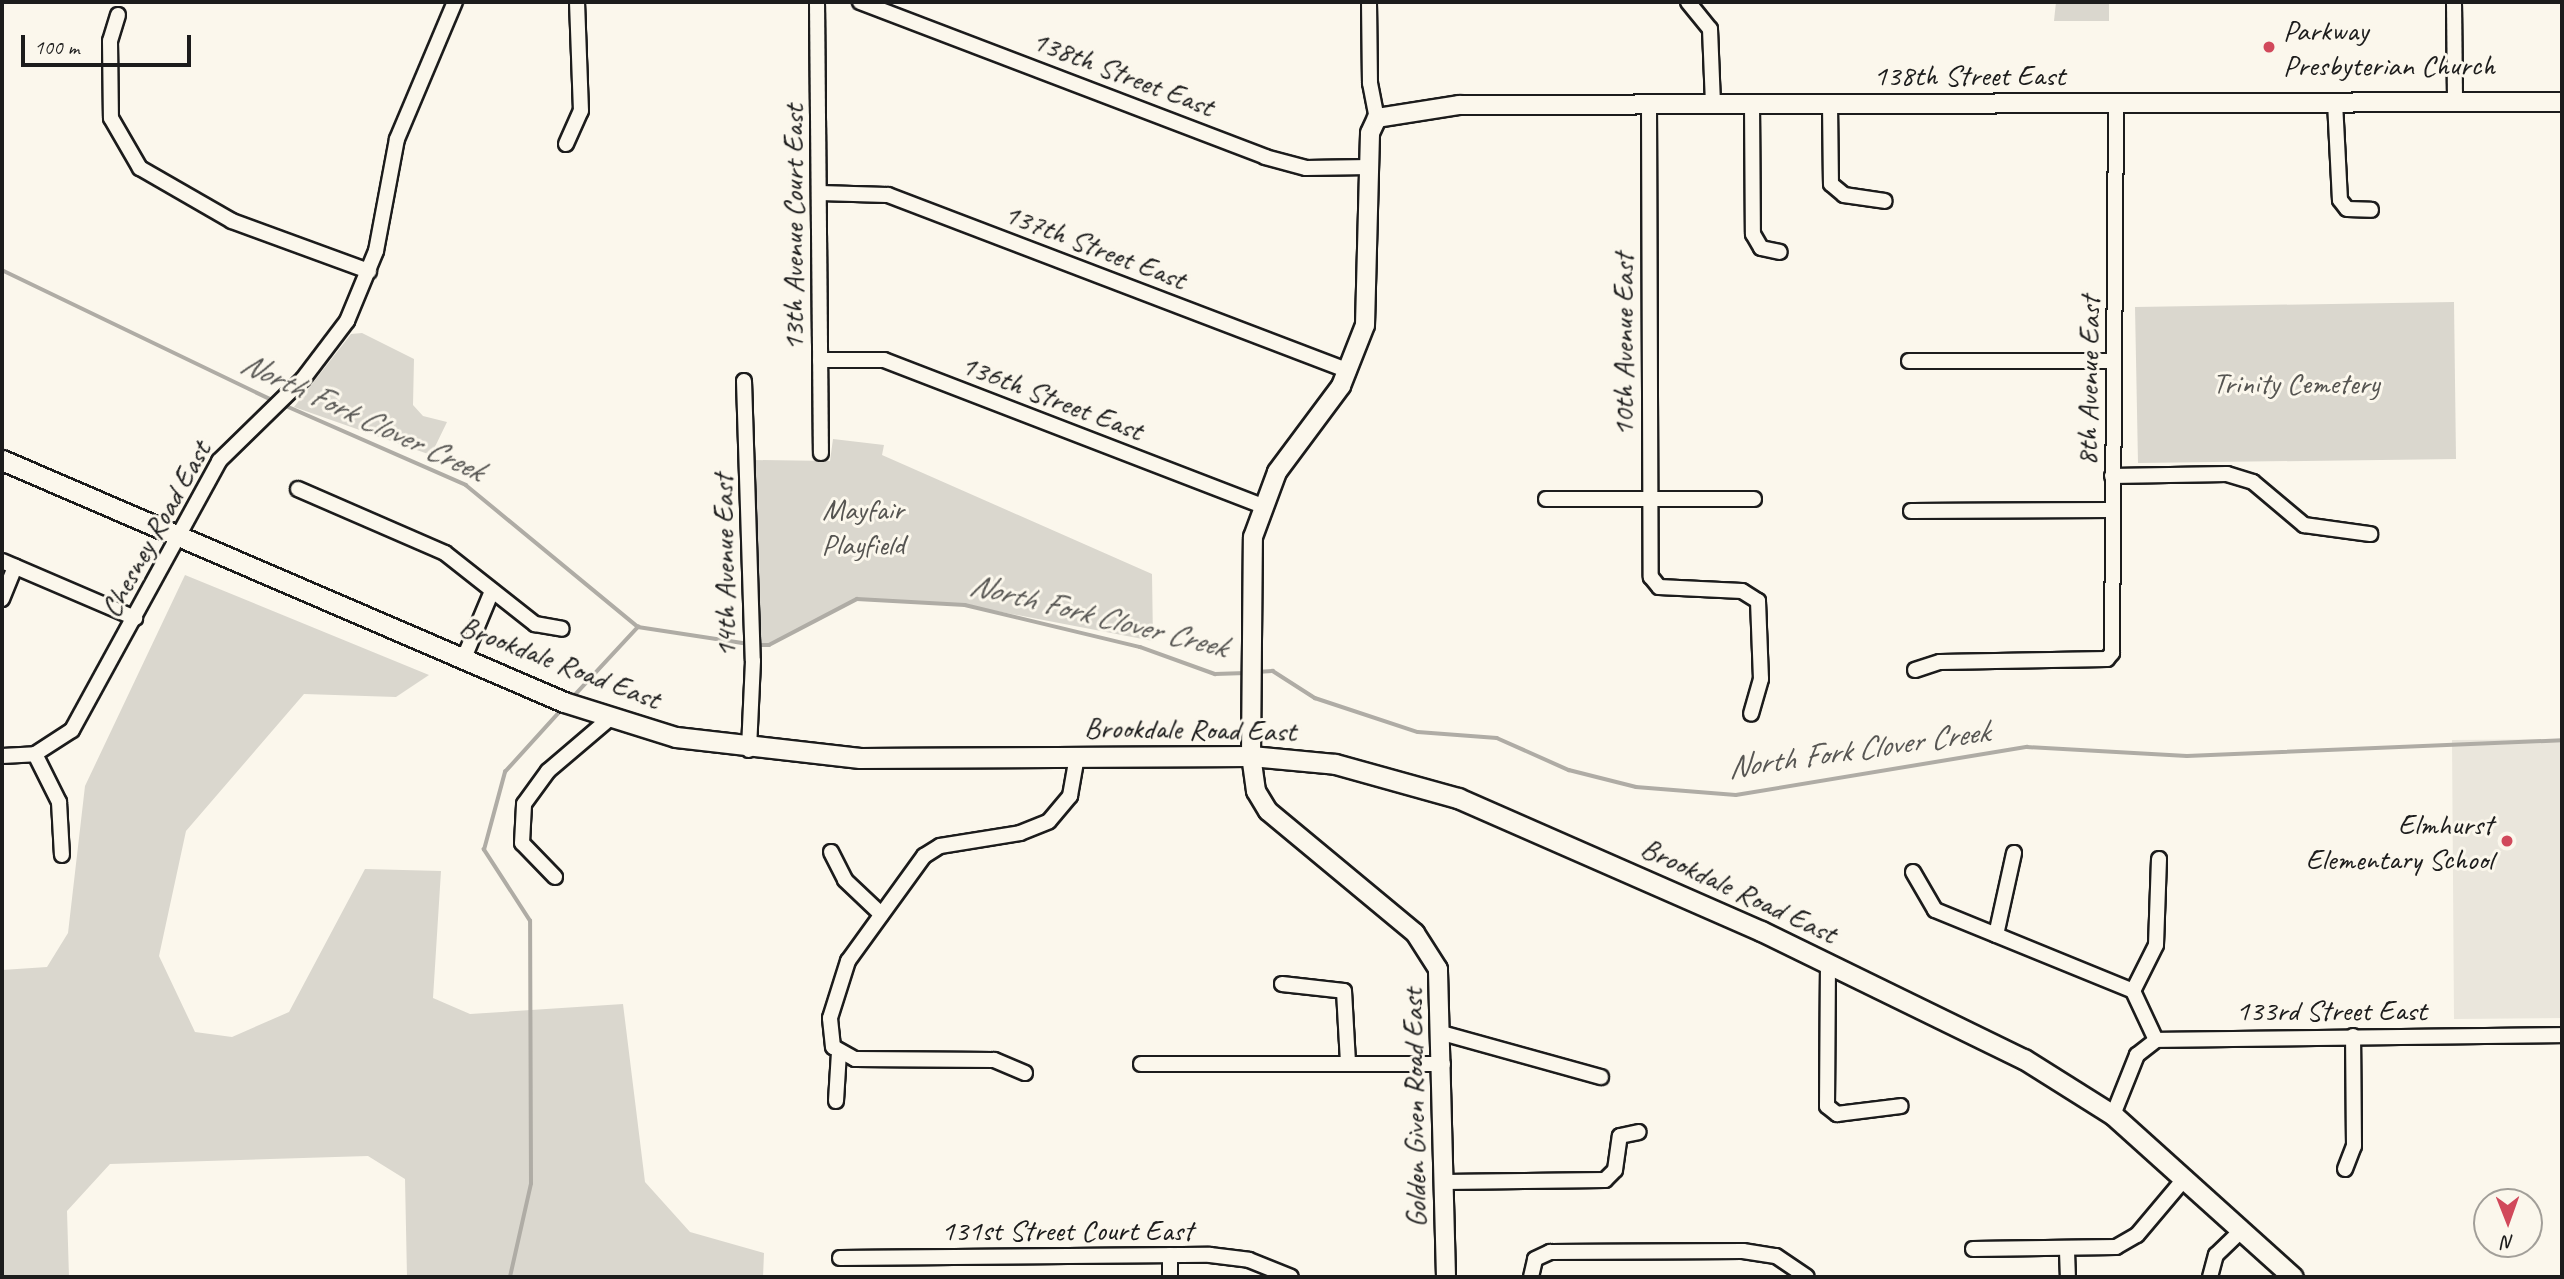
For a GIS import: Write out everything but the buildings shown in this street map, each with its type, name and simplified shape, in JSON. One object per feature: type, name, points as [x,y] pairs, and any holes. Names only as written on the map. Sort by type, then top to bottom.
[{"type":"main road","name":"Brookdale Road East","points":[[2,460],[609,719],[749,750],[860,758],[1251,755],[1335,764],[1458,798],[1828,963],[2024,1059],[2113,1115],[2293,1277]]},
{"type":"street","name":"Chesney Road East","points":[[35,754],[83,717],[175,536],[219,461],[256,421],[286,396],[332,344],[369,271],[397,139],[455,2]]},
{"type":"street","points":[[566,145],[581,111],[577,2]]},
{"type":"street","name":"13th Avenue Court East","points":[[817,2],[821,453]]},
{"type":"street","name":"138th Street East","points":[[860,2],[1265,157],[1306,169],[1370,167]]},
{"type":"street","name":"Golden Given Road East","points":[[1369,2],[1371,97],[1377,118],[1370,167],[1370,296],[1348,371],[1260,505],[1251,551],[1251,755],[1256,791],[1275,818],[1423,941],[1440,980],[1446,1277]]},
{"type":"street","points":[[1688,2],[1710,29],[1713,104]]},
{"type":"street","points":[[2454,2],[2455,102]]},
{"type":"street","points":[[118,15],[110,41],[111,118],[140,168],[232,221],[369,271]]},
{"type":"street","points":[[2335,102],[2342,204],[2371,211]]},
{"type":"street","name":"138th Street East","points":[[1377,118],[1451,105],[2562,102]]},
{"type":"street","name":"8th Avenue East","points":[[1915,670],[1940,662],[2108,659],[2116,637],[2112,476],[2116,103]]},
{"type":"street","points":[[1752,104],[1754,234],[1760,248],[1780,252]]},
{"type":"street","points":[[1830,104],[1831,184],[1844,195],[1885,201]]},
{"type":"street","name":"10th Avenue East","points":[[1649,105],[1649,499],[1654,584],[1750,593],[1758,601],[1761,625],[1760,693],[1751,714]]},
{"type":"street","name":"137th Street East","points":[[819,193],[888,195],[1348,371]]},
{"type":"street","name":"136th Street East","points":[[820,360],[884,360],[1260,505]]},
{"type":"street","points":[[1909,361],[2113,361]]},
{"type":"street","name":"14th Avenue East","points":[[744,381],[753,661],[749,750]]},
{"type":"street","points":[[2112,476],[2227,474],[2253,482],[2304,525],[2370,534]]},
{"type":"street","points":[[298,489],[445,553],[535,624],[562,629]]},
{"type":"street","points":[[1546,499],[1754,499]]},
{"type":"street","points":[[1911,511],[2112,510]]},
{"type":"street","points":[[2,599],[8,563],[135,618]]},
{"type":"street","points":[[464,658],[492,591]]},
{"type":"street","points":[[555,877],[522,843],[524,804],[548,771],[609,719]]},
{"type":"street","points":[[2,756],[35,754],[59,802],[62,855]]},
{"type":"street","points":[[836,1101],[839,1052],[829,1036],[838,983],[881,914],[931,850],[1020,833],[1049,821],[1070,796],[1077,757]]},
{"type":"street","points":[[831,852],[845,880],[881,914]]},
{"type":"street","points":[[1996,935],[2014,853]]},
{"type":"street","points":[[2133,991],[2157,946],[2159,859]]},
{"type":"street","points":[[1913,872],[1935,910],[2133,991],[2155,1040],[2137,1055],[2113,1115]]},
{"type":"street","points":[[1828,963],[1827,1106],[1837,1114],[1901,1106]]},
{"type":"street","points":[[1282,984],[1344,990],[1348,1063]]},
{"type":"street","points":[[1442,1033],[1601,1077]]},
{"type":"street","name":"133rd Street East","points":[[2155,1040],[2562,1035]]},
{"type":"street","points":[[2345,1169],[2354,1146],[2353,1036]]},
{"type":"street","points":[[839,1052],[874,1060],[994,1060],[1025,1073]]},
{"type":"street","points":[[1141,1064],[1443,1064]]},
{"type":"street","points":[[1444,1182],[1605,1180],[1615,1170],[1620,1136],[1639,1132]]},
{"type":"street","points":[[1973,1249],[2067,1251],[2131,1240],[2185,1178]]},
{"type":"street","points":[[2210,1277],[2216,1255],[2242,1230]]},
{"type":"street","points":[[1531,1277],[1541,1254],[1751,1251],[1786,1261],[1807,1277]]},
{"type":"street","points":[[2067,1251],[2068,1277]]},
{"type":"street","points":[[1170,1255],[1170,1277]]},
{"type":"street","name":"131st Street Court East","points":[[840,1258],[1170,1255],[1241,1258],[1291,1277]]},
{"type":"shaded area","name":"Elmhurst Elementary School","points":[[2562,739],[2562,1018],[2454,1019],[2452,740]]},
{"type":"green space","points":[[2056,2],[2109,2],[2109,21],[2054,21]]},
{"type":"green space","name":"Trinity Cemetery","points":[[2454,302],[2456,459],[2138,463],[2135,307]]},
{"type":"green space","points":[[362,333],[414,359],[413,405],[423,416],[447,422],[431,455],[294,407],[351,334]]},
{"type":"green space","name":"Mayfair Playfield","points":[[833,439],[884,445],[882,455],[1152,574],[1153,641],[965,605],[857,599],[769,645],[757,645],[754,460],[830,461]]},
{"type":"green space","points":[[185,575],[429,675],[396,697],[304,694],[186,831],[159,956],[195,1032],[232,1037],[289,1012],[365,869],[441,871],[433,998],[470,1014],[623,1004],[645,1182],[690,1232],[764,1253],[763,1277],[407,1277],[405,1179],[368,1156],[110,1164],[67,1211],[69,1277],[2,1277],[2,970],[47,967],[68,933],[85,786]]},
{"type":"waterway","name":"North Fork Clover Creek","points":[[2,270],[274,401]]},
{"type":"waterway","name":"North Fork Clover Creek","points":[[284,405],[466,485],[638,627],[749,644]]},
{"type":"waterway","name":"North Fork Clover Creek","points":[[757,645],[769,645],[857,599],[965,605],[1140,647],[1215,674],[1246,673]]},
{"type":"waterway","points":[[573,697],[638,627]]},
{"type":"waterway","name":"North Fork Clover Creek","points":[[1257,672],[1273,671],[1315,698],[1418,732],[1497,738],[1569,770],[1636,787],[1736,795],[2027,747],[2187,756],[2562,740]]},
{"type":"waterway","points":[[510,1277],[531,1184],[530,921],[484,850],[505,772],[563,708]]},
{"type":"place","name":"Parkway Presbyterian Church","points":[[2269,47]]},
{"type":"place","name":"Elmhurst Elementary School","points":[[2507,841]]}]
